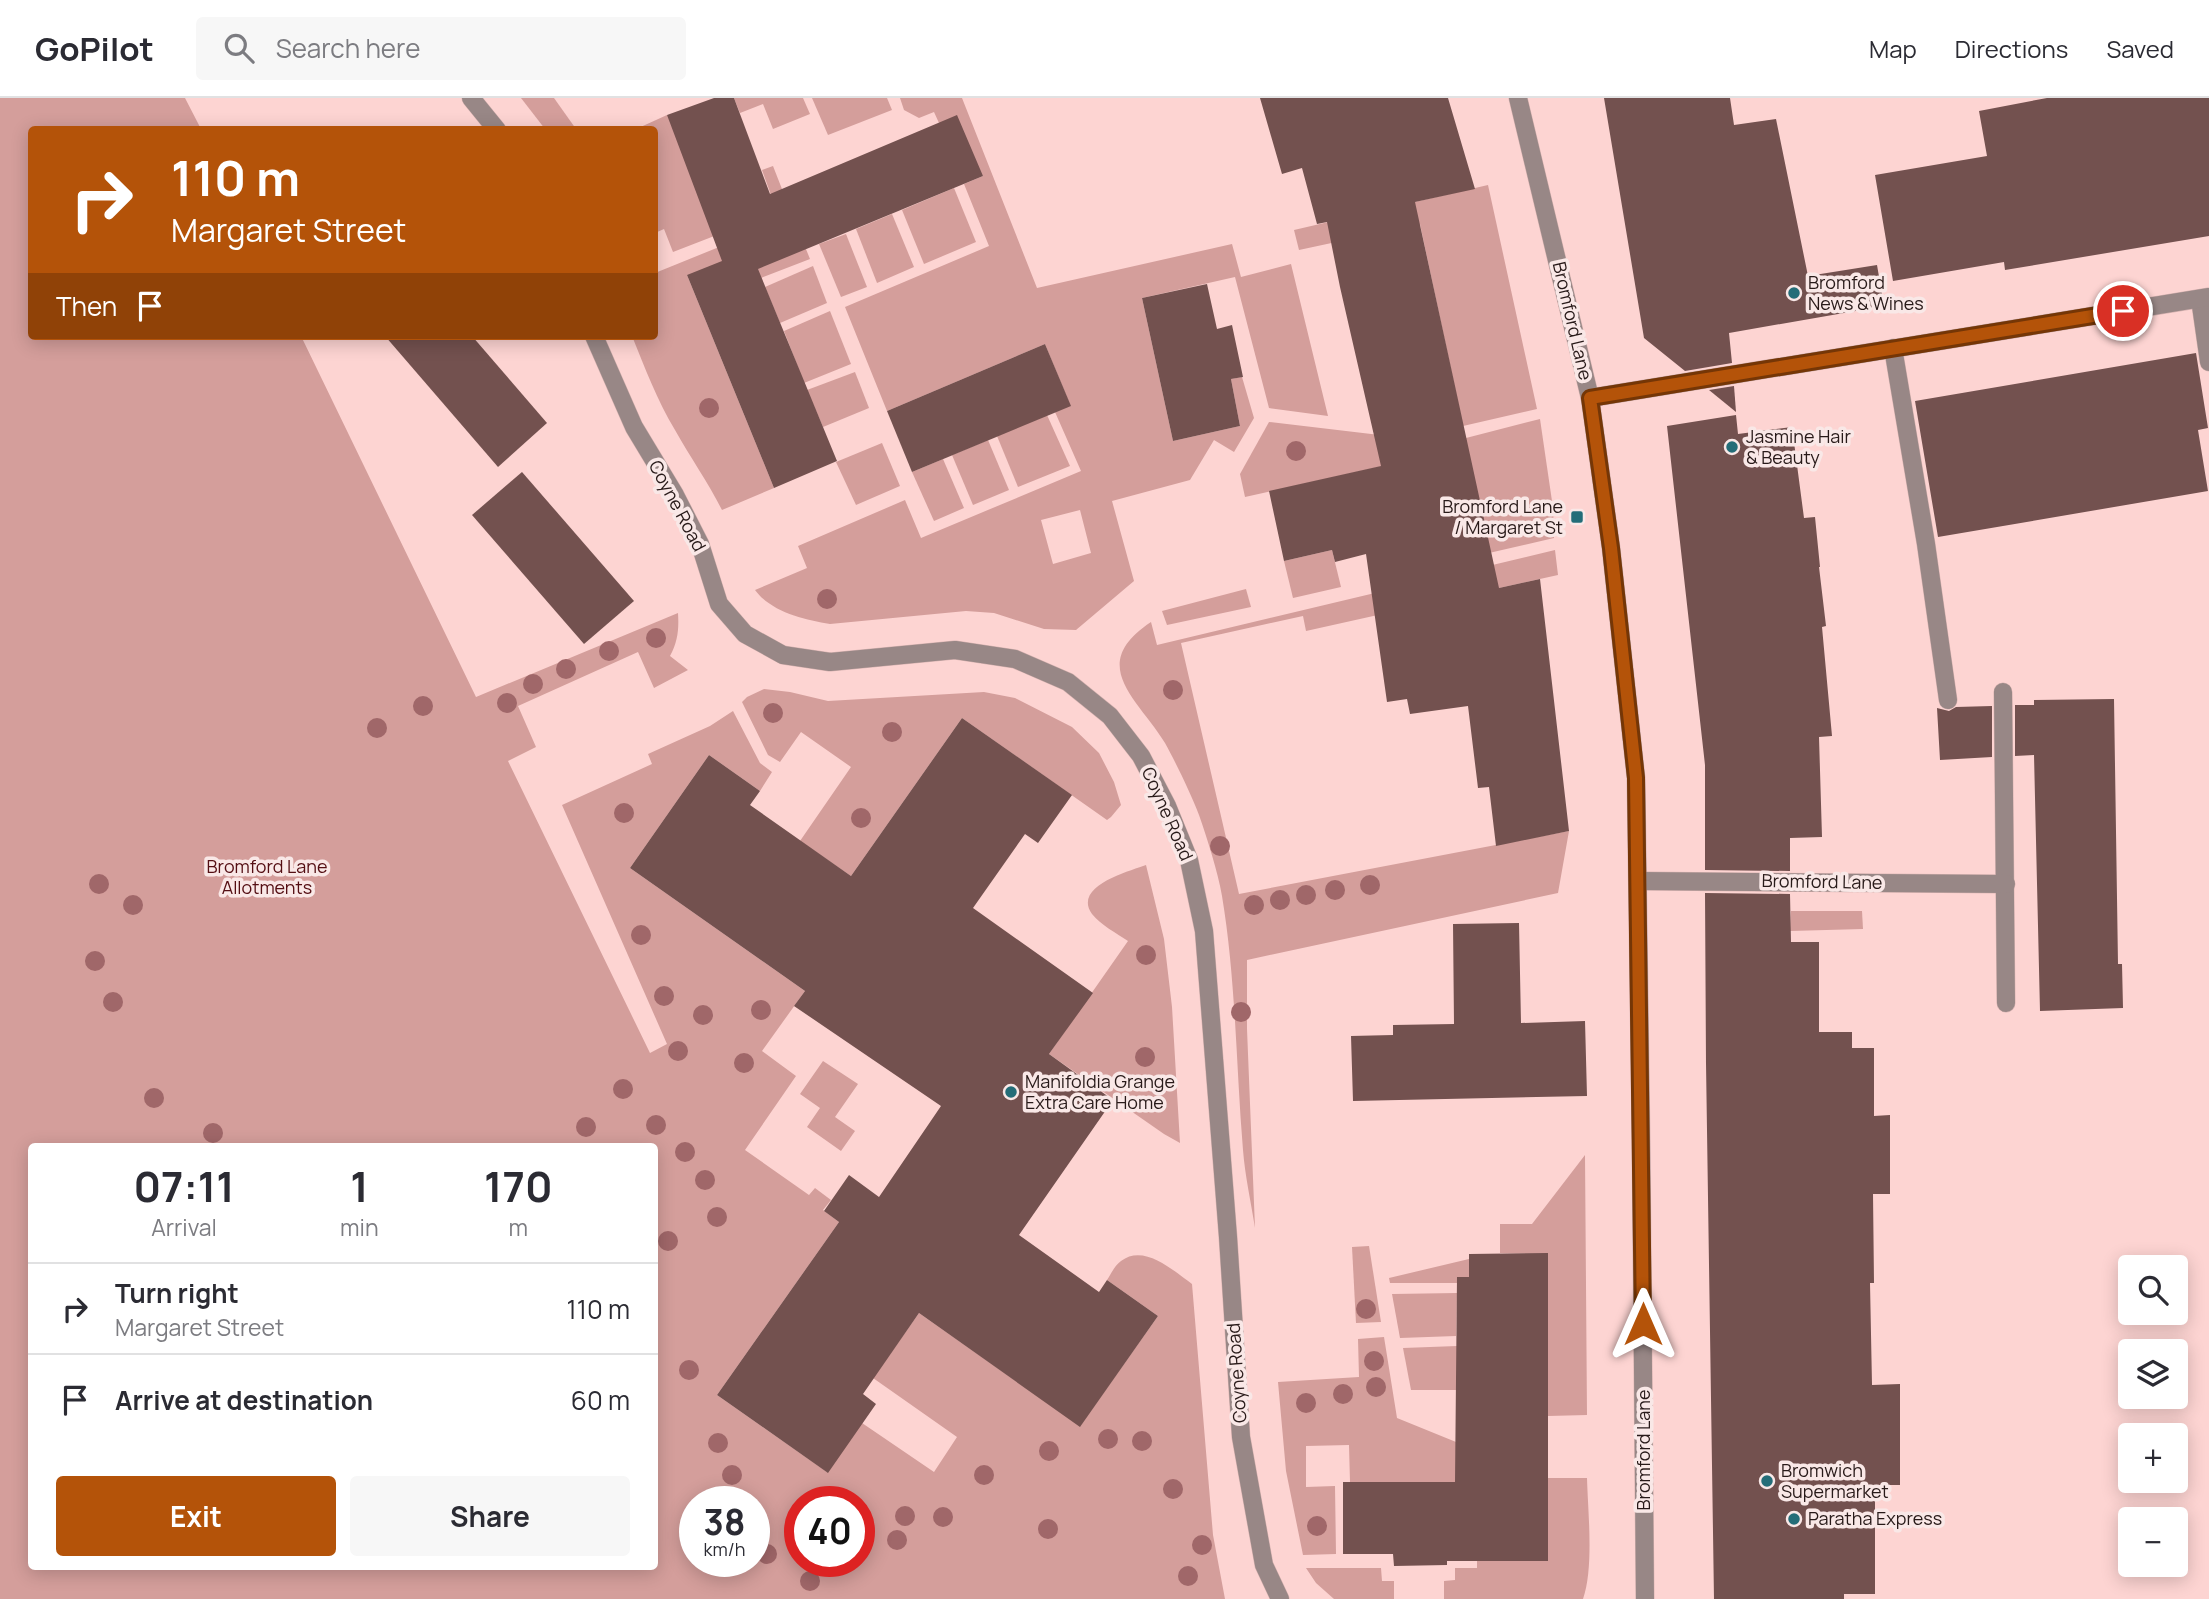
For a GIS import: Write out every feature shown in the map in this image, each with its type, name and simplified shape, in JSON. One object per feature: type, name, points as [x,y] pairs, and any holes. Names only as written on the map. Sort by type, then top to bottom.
[{"type":"street","points":[[471,98],[494,126]]},
{"type":"street","name":"Bromford Lane","points":[[1518,98],[1590,398],[1611,548],[1636,778],[1645,1599]]},
{"type":"street","points":[[1590,398],[2204,298],[2209,362]]},
{"type":"street","name":"Coyne Road","points":[[596,340],[634,426],[675,495],[700,544],[719,604],[745,634],[783,655],[830,662],[955,650],[1015,659],[1069,681],[1110,716],[1141,756],[1167,806],[1189,860],[1204,931],[1241,1437],[1264,1565],[1280,1599]]},
{"type":"street","points":[[1893,348],[1926,544],[1948,700]]},
{"type":"street","points":[[2003,692],[2006,1003]]},
{"type":"street","name":"Bromford Lane","points":[[1638,881],[2006,884]]},
{"type":"green space","name":"Bromford Lane Allotments","points":[[0,98],[185,98],[199,126],[28,126],[28,340],[303,340],[476,697],[678,613],[677,635],[670,656],[688,670],[654,688],[638,652],[518,706],[536,747],[508,761],[650,1053],[667,1044],[562,805],[652,764],[648,754],[710,726],[733,711],[760,763],[772,772],[760,791],[709,755],[630,868],[805,991],[762,1051],[796,1076],[745,1150],[809,1195],[815,1188],[831,1200],[823,1210],[839,1222],[717,1395],[827,1472],[862,1423],[934,1472],[957,1437],[873,1378],[919,1313],[1080,1426],[1158,1316],[1107,1280],[1115,1267],[1130,1256],[1149,1257],[1168,1266],[1192,1284],[1213,1535],[1225,1599],[0,1599]]},
{"type":"green space","points":[[521,98],[554,98],[574,126],[543,126]]},
{"type":"green space","points":[[734,98],[803,98],[810,114],[773,129],[763,104],[740,113]]},
{"type":"green space","points":[[812,98],[887,98],[892,110],[828,135]]},
{"type":"green space","points":[[900,98],[962,98],[1037,288],[1232,244],[1241,277],[1291,264],[1328,416],[1269,408],[1235,277],[1142,298],[1173,441],[1240,426],[1231,379],[1242,377],[1254,418],[1234,452],[1214,440],[1190,480],[1112,501],[1134,581],[1076,630],[1044,629],[994,613],[966,611],[830,624],[779,609],[755,590],[807,568],[798,546],[905,500],[921,538],[1081,471],[1055,412],[1070,405],[1045,344],[887,411],[845,307],[989,246],[964,184],[983,176],[939,123],[934,112],[919,118],[904,110]],"holes":[[[1080,510],[1091,553],[1053,564],[1041,520]]]},
{"type":"green space","points":[[667,115],[771,195],[762,170],[773,166],[789,207],[673,252],[664,229],[658,232],[658,126],[643,126]]},
{"type":"green space","points":[[1488,185],[1537,409],[1463,426],[1420,224],[1299,250],[1294,230]]},
{"type":"green space","points":[[954,188],[976,242],[924,264],[902,210]]},
{"type":"green space","points":[[892,214],[914,267],[877,283],[856,229]]},
{"type":"green space","points":[[793,217],[810,259],[761,278],[687,275],[774,488],[722,510],[663,407],[634,340],[658,340],[658,272]]},
{"type":"green space","points":[[846,234],[867,287],[841,297],[819,244]]},
{"type":"green space","points":[[813,266],[827,303],[780,323],[765,287]]},
{"type":"green space","points":[[830,311],[851,364],[804,383],[784,331]]},
{"type":"green space","points":[[855,372],[869,408],[823,427],[807,390]]},
{"type":"green space","points":[[1047,415],[1070,466],[1018,487],[997,436]]},
{"type":"green space","points":[[1540,419],[1553,508],[1554,538],[1393,575],[1466,438]]},
{"type":"green space","points":[[1269,422],[1405,438],[1410,460],[1245,497],[1240,474]]},
{"type":"green space","points":[[988,440],[1009,490],[973,505],[952,455]]},
{"type":"green space","points":[[882,443],[900,486],[856,505],[836,462]]},
{"type":"green space","points":[[943,459],[964,508],[934,521],[912,472]]},
{"type":"green space","points":[[1332,550],[1341,587],[1293,598],[1284,561]]},
{"type":"green space","points":[[1555,550],[1558,575],[1306,631],[1303,616],[1181,643],[1239,894],[1569,831],[1558,893],[1247,960],[1255,1228],[1244,1160],[1233,991],[1220,887],[1199,815],[1183,779],[1165,743],[1124,682],[1120,668],[1122,653],[1132,638],[1151,622],[1157,645]]},
{"type":"green space","points":[[1246,589],[1251,607],[1167,625],[1162,611]]},
{"type":"green space","points":[[764,689],[828,701],[984,692],[1015,698],[1072,727],[1099,753],[1114,782],[1121,805],[1107,820],[962,718],[851,876],[800,841],[851,767],[801,732],[780,762],[768,755],[742,702]]},
{"type":"green space","points":[[1146,865],[1164,939],[1172,1007],[1180,1143],[1049,1054],[1128,941],[1092,914],[1088,904],[1090,895],[1106,881]]},
{"type":"green space","points":[[1791,911],[1862,911],[1863,929],[1790,931]]},
{"type":"green space","points":[[823,1061],[858,1084],[835,1117],[855,1131],[841,1151],[807,1127],[820,1108],[800,1094]]},
{"type":"green space","points":[[1585,1155],[1587,1415],[1548,1416],[1548,1254],[1500,1253],[1500,1224],[1532,1224]]},
{"type":"green space","points":[[1369,1246],[1381,1322],[1356,1323],[1352,1247]]},
{"type":"green space","points":[[1469,1259],[1469,1277],[1457,1277],[1457,1283],[1390,1283],[1389,1278]]},
{"type":"green space","points":[[1457,1293],[1456,1336],[1400,1338],[1392,1294]]},
{"type":"green space","points":[[1384,1337],[1397,1418],[1488,1455],[1488,1482],[1350,1482],[1349,1445],[1306,1446],[1306,1487],[1335,1486],[1336,1554],[1303,1555],[1286,1471],[1278,1382],[1359,1377],[1358,1339]]},
{"type":"green space","points":[[1457,1346],[1457,1390],[1411,1390],[1403,1348]]},
{"type":"green space","points":[[1548,1478],[1587,1478],[1589,1556],[1583,1599],[1444,1599],[1444,1581],[1455,1580],[1455,1568],[1477,1568],[1477,1554],[1487,1561],[1547,1561]]},
{"type":"green space","points":[[1306,1568],[1381,1568],[1382,1581],[1394,1581],[1394,1599],[1334,1599],[1316,1583]]},
{"type":"building","points":[[714,98],[734,98],[770,194],[957,115],[983,176],[758,269],[837,461],[774,488],[687,275],[722,261],[667,115]]},
{"type":"building","points":[[1260,98],[1448,98],[1475,189],[1415,202],[1499,588],[1540,579],[1569,831],[1496,846],[1489,787],[1478,788],[1468,706],[1410,714],[1407,699],[1387,702],[1366,554],[1335,562],[1332,550],[1284,561],[1269,491],[1381,466],[1327,222],[1317,224],[1302,168],[1282,174]]},
{"type":"building","points":[[1604,98],[1730,98],[1734,125],[1776,119],[1808,276],[1877,265],[1884,306],[1729,333],[1732,363],[1685,371],[1644,338]]},
{"type":"building","points":[[2047,98],[2209,98],[2209,236],[2005,270],[2004,262],[1893,281],[1875,175],[1987,156],[1979,111]]},
{"type":"building","points":[[1207,284],[1217,329],[1232,325],[1243,377],[1231,379],[1240,426],[1173,441],[1142,298]]},
{"type":"building","points":[[388,340],[475,340],[547,423],[498,467]]},
{"type":"building","points":[[1045,344],[1071,406],[912,472],[887,411]]},
{"type":"building","points":[[2196,353],[2208,428],[2198,430],[2208,491],[1938,537],[1915,401]]},
{"type":"building","points":[[1734,386],[1736,412],[1709,390]]},
{"type":"building","points":[[1736,415],[1738,434],[1792,427],[1804,518],[1815,517],[1826,626],[1822,627],[1832,736],[1819,737],[1822,837],[1790,838],[1790,871],[1705,870],[1705,765],[1667,426]]},
{"type":"building","points":[[522,472],[634,601],[584,644],[472,515]]},
{"type":"building","points":[[2114,699],[2118,964],[2122,964],[2123,1008],[2040,1011],[2034,755],[2015,756],[2015,705],[2034,705],[2034,700]]},
{"type":"building","points":[[1992,706],[1992,757],[1940,760],[1937,708],[1949,711],[1956,707]]},
{"type":"building","name":"Manifoldia Grange Extra Care Home","points":[[962,718],[1072,795],[1038,843],[1025,834],[973,908],[1093,993],[1049,1054],[1113,1100],[1019,1235],[1099,1292],[1107,1280],[1158,1316],[1080,1427],[919,1313],[863,1394],[876,1404],[828,1473],[717,1395],[839,1222],[824,1211],[849,1175],[879,1197],[941,1106],[794,1006],[805,991],[630,868],[709,755],[760,791],[750,805],[851,876]]},
{"type":"building","points":[[1705,893],[1790,894],[1791,942],[1819,942],[1819,1032],[1852,1032],[1852,1048],[1874,1048],[1874,1116],[1890,1115],[1890,1194],[1873,1194],[1874,1283],[1870,1283],[1872,1385],[1900,1384],[1900,1485],[1875,1485],[1875,1594],[1844,1594],[1844,1599],[1714,1599]]},
{"type":"building","points":[[1519,923],[1521,1023],[1585,1021],[1587,1096],[1353,1101],[1351,1036],[1393,1035],[1393,1025],[1454,1024],[1453,924]]},
{"type":"building","points":[[1548,1253],[1548,1561],[1447,1561],[1447,1565],[1394,1566],[1393,1554],[1343,1554],[1343,1482],[1455,1482],[1457,1277],[1469,1277],[1469,1254]]},
{"type":"place","name":"Bromford News & Wines","points":[[1794,293]]},
{"type":"place","name":"Jasmine Hair & Beauty","points":[[1732,447]]},
{"type":"place","name":"Bromford Lane / Margaret St","points":[[1577,517]]},
{"type":"place","name":"Manifoldia Grange Extra Care Home","points":[[1011,1092]]},
{"type":"place","name":"Bromwich Supermarket","points":[[1767,1481]]},
{"type":"place","name":"Paratha Express","points":[[1794,1519]]},
{"type":"route","points":[[1643,1324],[1636,778],[1611,548],[1590,398],[2123,311]]}]
